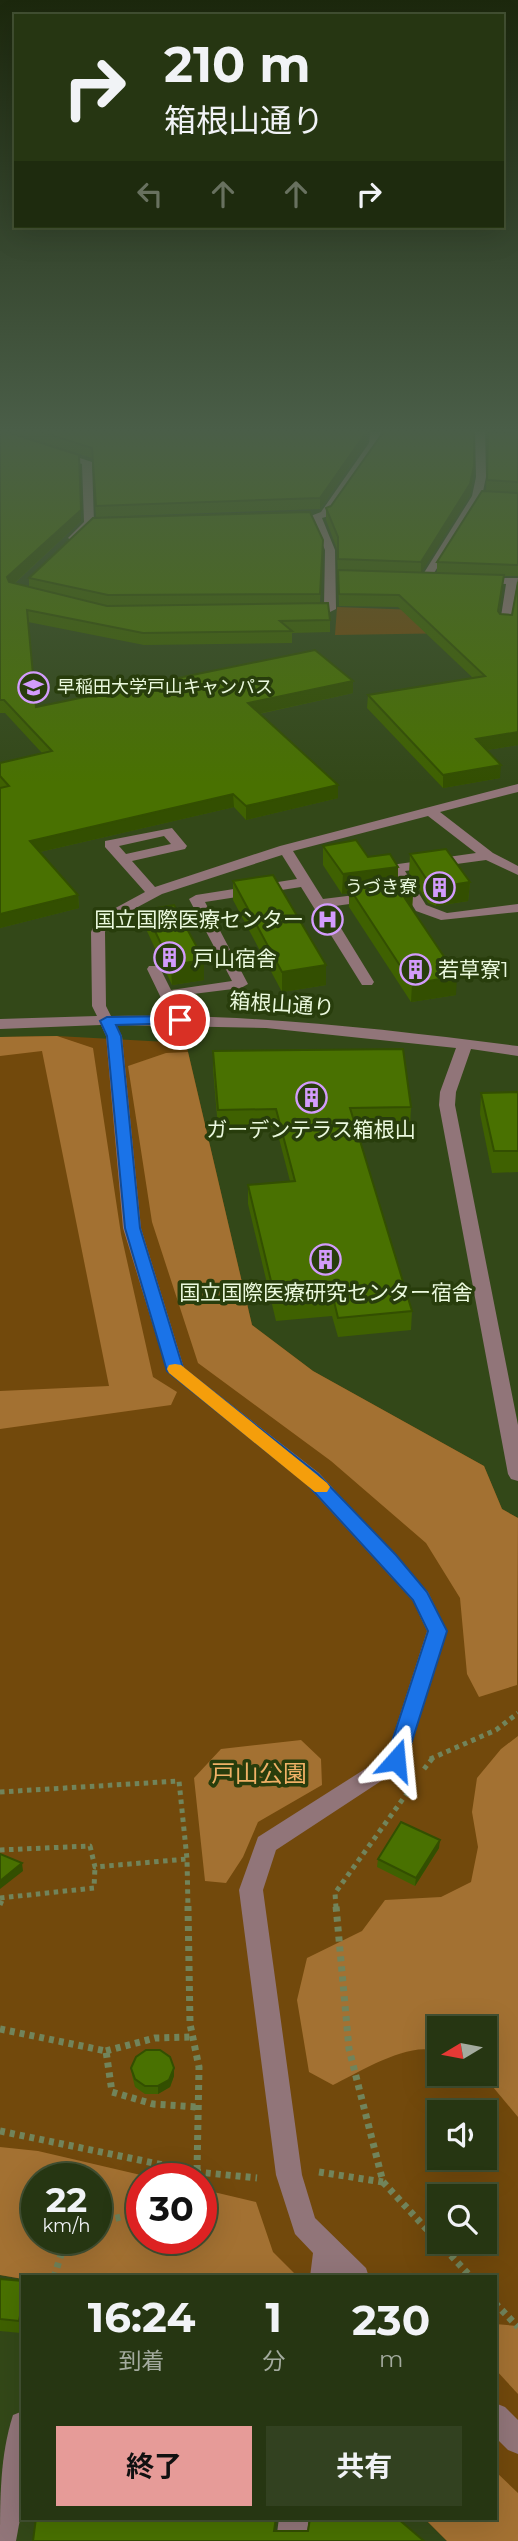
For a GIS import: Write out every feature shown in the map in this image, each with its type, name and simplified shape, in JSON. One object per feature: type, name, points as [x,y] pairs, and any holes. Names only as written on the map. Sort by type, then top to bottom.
[{"type":"street","points":[[62,549],[66,546]]},
{"type":"street","points":[[296,611],[330,609],[328,546]]},
{"type":"street","points":[[397,578],[431,579],[449,546]]},
{"type":"street","points":[[328,576],[342,577]]},
{"type":"street","points":[[462,579],[515,581],[506,623]]},
{"type":"street","points":[[354,2275],[304,2225],[289,2175],[251,1890],[266,1844],[396,1760],[438,1631],[421,1597],[390,1560],[312,1478],[176,1371],[132,1228],[114,1036],[99,1006],[99,926],[108,917],[153,893],[285,849],[518,788]]},
{"type":"street","points":[[430,810],[488,856],[518,871]]},
{"type":"street","points":[[285,849],[367,982]]},
{"type":"street","points":[[398,893],[397,868],[488,856]]},
{"type":"street","points":[[123,859],[153,893]]},
{"type":"street","points":[[154,969],[166,995],[241,984],[196,899],[306,882]]},
{"type":"street","points":[[319,904],[398,893],[421,908],[446,917],[518,908]]},
{"type":"street","name":"箱根山通り","points":[[0,1024],[180,1020],[276,1024],[372,1032],[518,1051]]},
{"type":"street","points":[[465,1044],[448,1092],[447,1105],[518,1474]]},
{"type":"street","points":[[324,2275],[327,2248]]},
{"type":"street","points":[[497,2419],[518,2440]]},
{"type":"street","points":[[1,2541],[21,2436]]},
{"type":"street","points":[[291,2541],[294,2520]]},
{"type":"path","points":[[396,1760],[432,1759],[496,1730],[518,1713]]},
{"type":"path","points":[[432,1759],[335,1893],[349,2049],[383,2182],[469,2275]]},
{"type":"path","points":[[0,1792],[179,1781],[187,1858],[190,2024],[200,2067],[197,2163]]},
{"type":"path","points":[[0,1850],[90,1846],[95,1867],[94,1888],[1,1900]]},
{"type":"path","points":[[95,1867],[187,1858]]},
{"type":"path","points":[[0,2029],[106,2051],[155,2038],[193,2037]]},
{"type":"path","points":[[106,2051],[112,2092],[163,2107],[197,2107]]},
{"type":"path","points":[[0,2131],[154,2163]]},
{"type":"path","points":[[319,2172],[383,2182]]},
{"type":"path","points":[[217,2174],[262,2178]]},
{"type":"path","points":[[55,2275],[61,2254]]},
{"type":"path","points":[[497,2305],[518,2327]]},
{"type":"green space","points":[[337,607],[417,610],[462,633],[335,635]]},
{"type":"green space","name":"戸山公園","points":[[57,1036],[186,1043],[252,1325],[313,1371],[484,1466],[502,1509],[518,1518],[518,2541],[447,2541],[426,2520],[497,2520],[497,2275],[21,2275],[21,2279],[0,2275],[0,1037]]},
{"type":"green space","points":[[57,1036],[93,1048],[121,1234],[153,1377],[177,1392],[171,1405],[0,1429],[0,1391],[109,1386],[42,1051],[0,1056],[0,1037]]},
{"type":"green space","points":[[188,1052],[252,1325],[313,1371],[484,1466],[502,1509],[518,1518],[517,1685],[479,1697],[467,1674],[460,1598],[426,1543],[331,1461],[198,1363],[152,1222],[128,1066],[166,1053]]},
{"type":"green space","points":[[518,1736],[518,2117],[492,2086],[497,2086],[497,2016],[427,2016],[427,2050],[401,2053],[333,2085],[309,2072],[297,2000],[307,1958],[362,1931],[385,1900],[441,1897],[471,1882],[478,1847],[472,1812],[477,1778],[501,1749]]},
{"type":"green space","points":[[301,1740],[321,1759],[322,1785],[258,1822],[243,1857],[226,1883],[205,1881],[194,1778],[221,1749]]},
{"type":"green space","points":[[0,2147],[38,2151],[89,2163],[21,2163],[21,2254],[112,2254],[112,2168],[126,2172],[126,2254],[217,2254],[217,2193],[256,2202],[273,2252],[296,2275],[21,2275],[21,2279],[0,2275]]},
{"type":"green space","points":[[497,2324],[518,2326],[518,2394],[497,2371]]},
{"type":"green space","points":[[497,2473],[518,2493],[518,2541],[447,2541],[426,2520],[497,2520]]},
{"type":"building","points":[[0,546],[42,546],[7,577],[9,582],[107,606],[328,603],[330,620],[280,621],[292,631],[143,633],[27,610],[36,707],[315,650],[353,681],[248,703],[338,785],[246,806],[233,794],[30,841],[78,895],[0,914],[0,788],[9,786],[0,776],[0,763],[52,751],[4,700],[0,700]]},
{"type":"building","points":[[64,546],[323,546],[320,594],[108,595],[29,578]]},
{"type":"building","points":[[338,546],[431,546],[421,562],[338,559]]},
{"type":"building","points":[[447,546],[518,546],[518,565],[437,562]]},
{"type":"building","points":[[338,570],[504,575],[498,611],[500,614],[512,615],[518,582],[518,732],[476,739],[501,765],[443,775],[368,695],[485,676],[399,595],[339,594]]},
{"type":"building","points":[[356,840],[368,857],[390,854],[398,867],[343,874],[323,846]]},
{"type":"building","points":[[446,849],[470,882],[438,887],[429,883],[410,854]]},
{"type":"building","points":[[273,875],[326,965],[282,972],[233,881]]},
{"type":"building","points":[[406,881],[413,892],[402,894],[457,976],[412,984],[350,889]]},
{"type":"building","points":[[174,905],[204,960],[171,965],[145,910]]},
{"type":"building","points":[[403,1049],[411,1107],[350,1108],[412,1311],[338,1318],[333,1297],[276,1302],[248,1185],[295,1181],[276,1109],[218,1110],[213,1051]]},
{"type":"building","points":[[518,1092],[518,1151],[494,1151],[481,1093]]},
{"type":"building","points":[[401,1822],[440,1840],[416,1878],[378,1859]]},
{"type":"building","points":[[0,1854],[22,1863],[0,1881]]},
{"type":"building","points":[[146,2050],[160,2050],[170,2057],[174,2068],[169,2080],[158,2086],[145,2086],[135,2079],[131,2068],[136,2057]]},
{"type":"building","points":[[0,2279],[21,2281],[19,2321],[0,2319]]},
{"type":"building","points":[[36,2520],[276,2520],[274,2531],[308,2531],[310,2520],[399,2520],[424,2541],[33,2541]]},
{"type":"slow traffic","points":[[175,1369],[321,1487]]},
{"type":"place","name":"早稲田大学戸山キャンパス","points":[[34,687]]},
{"type":"place","name":"うづき寮","points":[[440,887]]},
{"type":"place","name":"国立国際医療センター","points":[[327,919]]},
{"type":"place","name":"戸山宿舎","points":[[170,958]]},
{"type":"place","name":"若草寮1","points":[[415,969]]},
{"type":"place","name":"ガーデンテラス箱根山","points":[[311,1097]]},
{"type":"place","name":"国立国際医療研究センター宿舎","points":[[326,1260]]},
{"type":"route","points":[[180,1020],[107,1021],[114,1036],[132,1228],[176,1371],[312,1478],[390,1560],[421,1597],[438,1631],[396,1760]]}]
